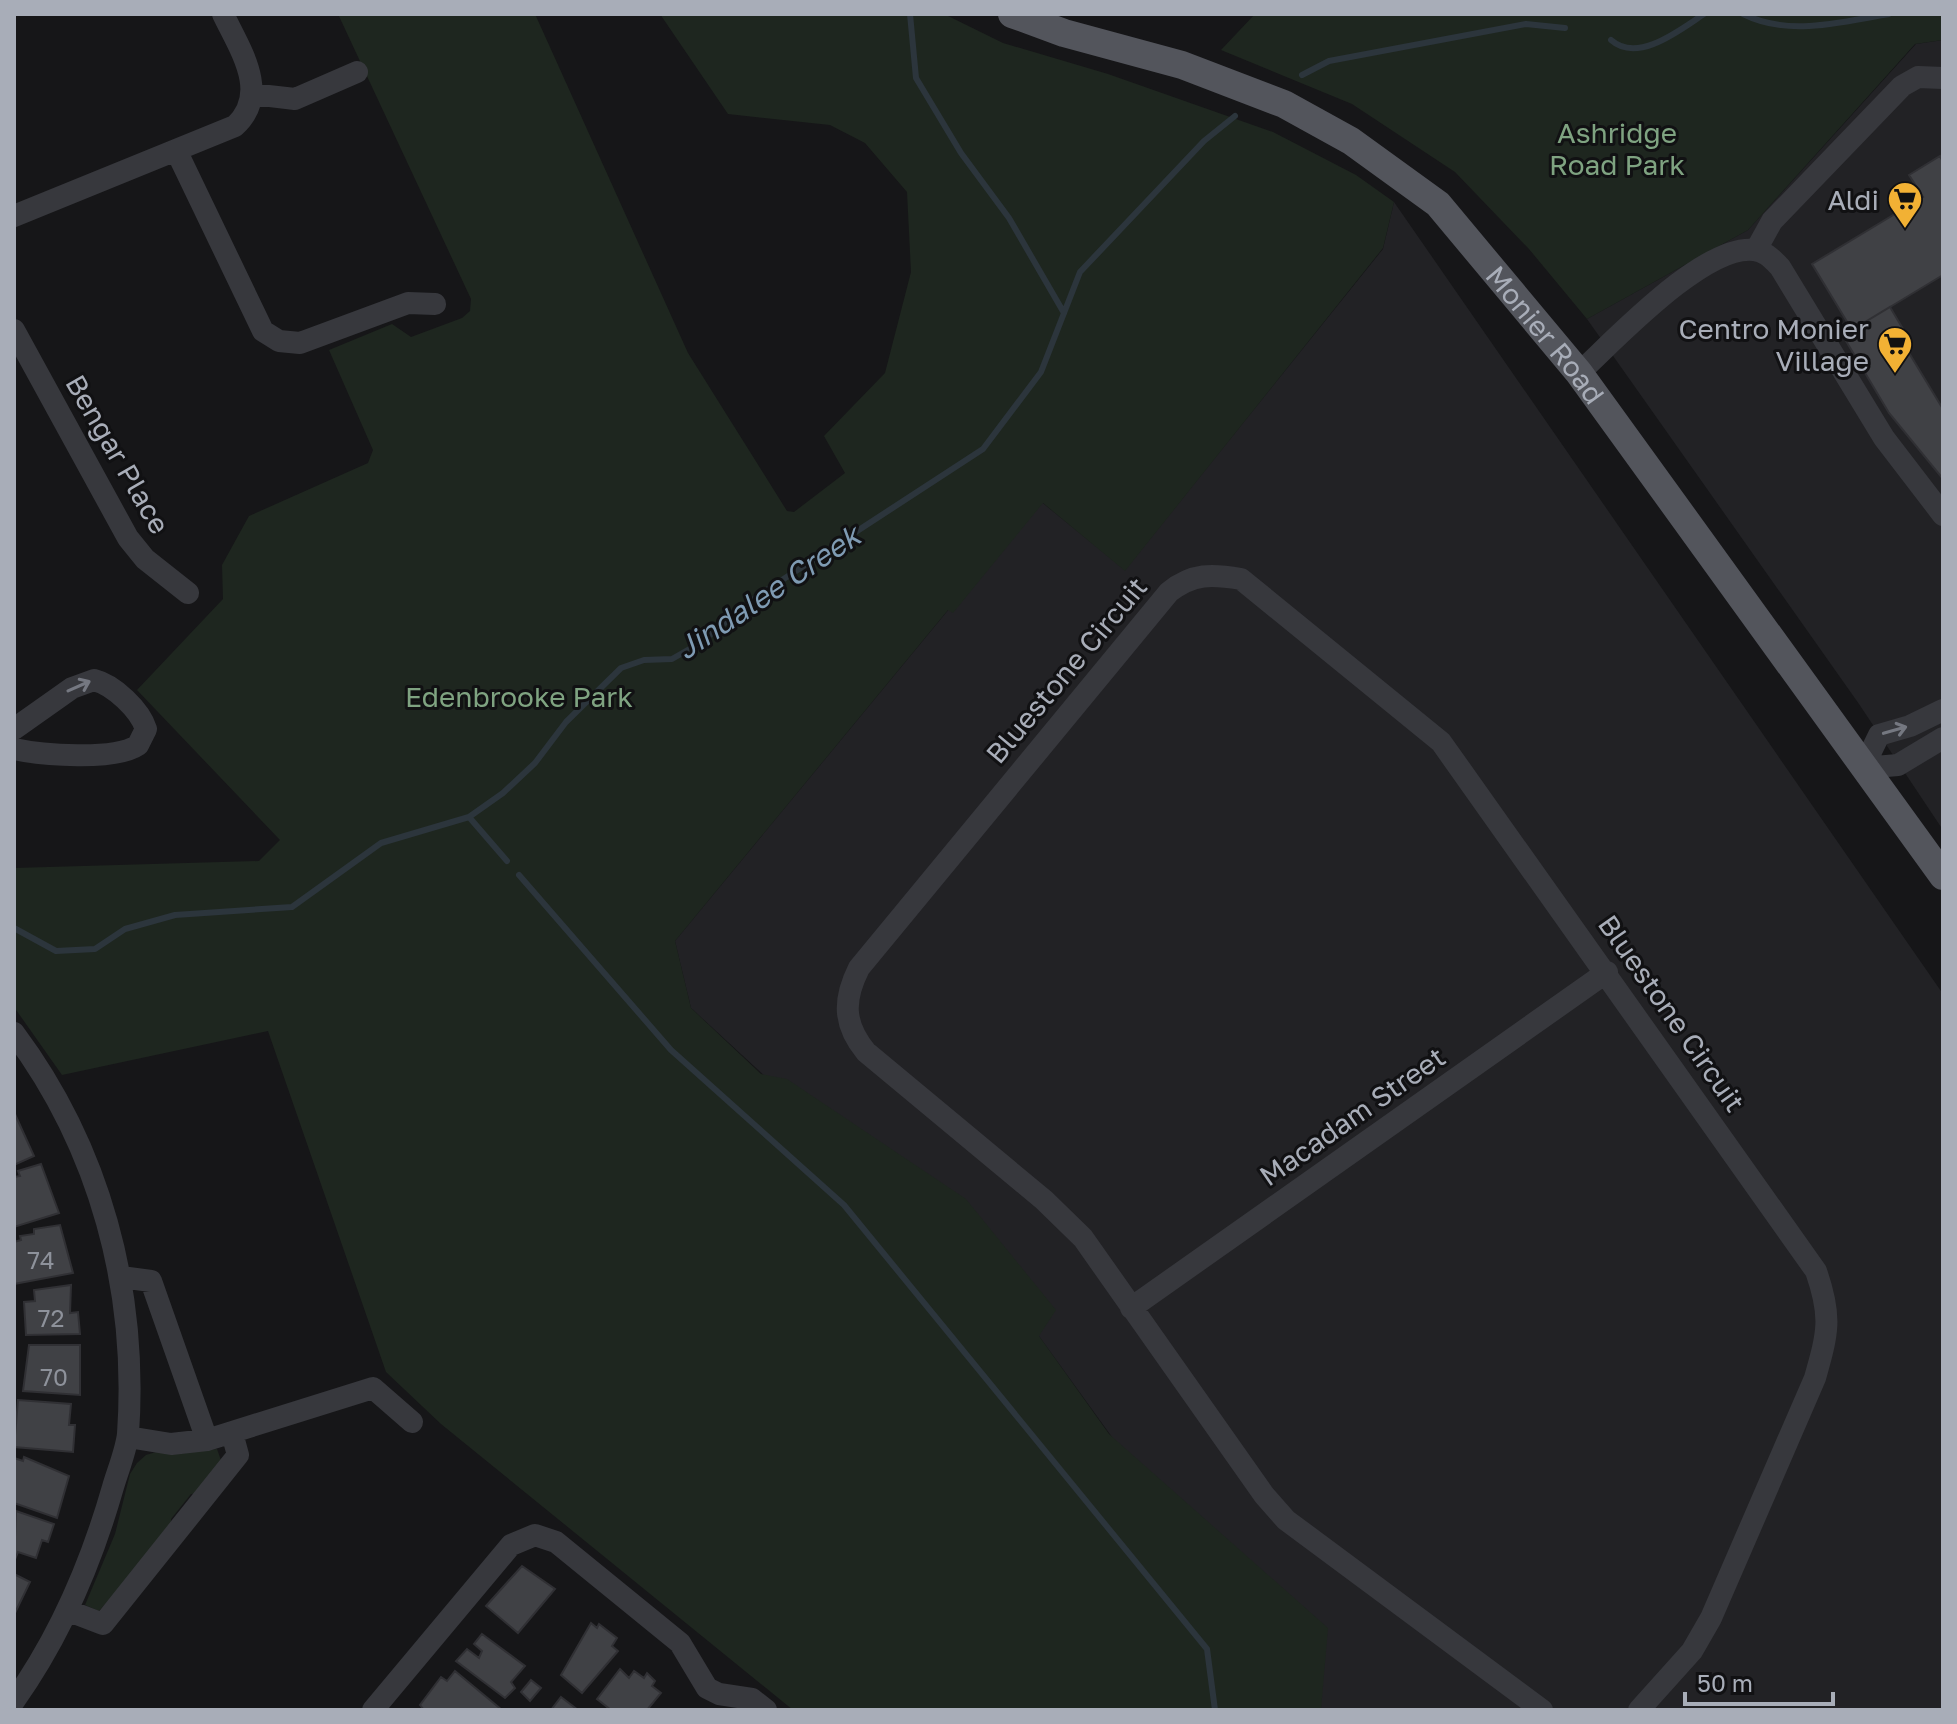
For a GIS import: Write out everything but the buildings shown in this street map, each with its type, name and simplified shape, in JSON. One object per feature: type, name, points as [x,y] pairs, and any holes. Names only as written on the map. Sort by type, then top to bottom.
[{"type":"main road","name":"Monier Road","points":[[1012,14],[1211,76],[1284,104],[1351,141],[1438,204],[1579,373],[1943,876]]},
{"type":"main road","name":"Monier Road","points":[[1923,852],[1943,890]]},
{"type":"street","points":[[14,216],[235,126],[244,118],[252,94],[246,62],[223,14]]},
{"type":"street","points":[[252,94],[295,99],[357,72]]},
{"type":"street","points":[[1756,250],[1772,221],[1902,86],[1918,77],[1943,78]]},
{"type":"street","points":[[176,150],[263,331],[279,341],[300,343],[408,303],[435,304]]},
{"type":"street","points":[[1579,373],[1658,296],[1734,251],[1756,250],[1780,267],[1884,438],[1943,515]]},
{"type":"street","name":"Bengar Place","points":[[14,330],[128,538],[145,559],[188,593]]},
{"type":"street","name":"Bluestone Circuit","points":[[1542,1710],[1286,1520],[1264,1495],[1083,1238],[1044,1200],[866,1052],[854,1037],[845,1012],[850,987],[859,968],[1169,592],[1185,579],[1211,573],[1241,579],[1441,742],[1607,972],[1816,1271],[1828,1306],[1826,1338],[1815,1378],[1711,1618],[1692,1651],[1639,1710]]},
{"type":"street","points":[[14,729],[69,689],[94,680],[112,689],[139,715],[146,729],[141,742],[125,752],[40,754],[14,749]]},
{"type":"street","points":[[1863,768],[1879,735],[1910,726],[1943,710]]},
{"type":"street","points":[[1863,768],[1898,765],[1943,738]]},
{"type":"street","name":"Macadam Street","points":[[1131,1308],[1607,972]]},
{"type":"street","points":[[14,1033],[47,1077],[99,1190],[121,1277],[128,1437],[104,1519],[69,1611],[14,1701]]},
{"type":"street","points":[[121,1277],[151,1281],[207,1440]]},
{"type":"street","points":[[128,1437],[171,1444],[207,1440],[373,1388],[412,1422]]},
{"type":"street","points":[[69,1611],[103,1624],[238,1455],[232,1433]]},
{"type":"street","points":[[373,1710],[511,1545],[535,1535],[556,1542],[680,1643],[707,1688],[719,1694],[752,1699],[766,1710]]},
{"type":"shaded area","points":[[1943,40],[1943,830],[1859,704],[1587,319],[1748,230],[1916,44]]},
{"type":"shaded area","points":[[1394,202],[1943,994],[1943,1710],[1291,1710],[1125,1455],[1023,1314],[691,1008],[675,941],[1039,500],[1125,570],[1383,249]]},
{"type":"green space","name":"Edenbrooke Park","points":[[338,14],[535,14],[688,353],[787,511],[794,512],[845,473],[824,436],[885,373],[911,272],[907,192],[865,143],[830,125],[728,114],[660,14],[944,14],[1003,43],[1108,74],[1273,132],[1356,175],[1394,202],[1383,248],[1125,571],[1043,503],[953,613],[948,610],[675,941],[691,1008],[761,1074],[787,1079],[966,1199],[1056,1310],[1039,1336],[1109,1434],[1328,1628],[1321,1710],[793,1710],[441,1424],[386,1372],[268,1031],[62,1075],[14,1007],[14,868],[259,861],[280,840],[137,690],[223,599],[222,565],[249,516],[368,463],[373,450],[329,350],[392,324],[411,337],[462,318],[470,311],[471,299]]},
{"type":"green space","name":"Ashridge Road Park","points":[[1255,14],[1943,14],[1943,40],[1915,44],[1748,230],[1587,319],[1529,249],[1455,172],[1352,104],[1221,50]]},
{"type":"green space","points":[[217,1449],[223,1466],[201,1493],[191,1494],[171,1519],[172,1528],[99,1611],[85,1605],[115,1534],[130,1474],[137,1463],[146,1455],[156,1452],[178,1454]]},
{"type":"waterway","points":[[910,14],[916,78],[961,153],[1009,218],[1064,313]]},
{"type":"waterway","name":"Jindalee Creek","points":[[1611,40],[1622,46],[1646,46],[1672,35],[1704,14]]},
{"type":"waterway","name":"Jindalee Creek","points":[[1743,14],[1760,21],[1796,26],[1833,24],[1889,14]]},
{"type":"waterway","points":[[1302,75],[1329,61],[1526,24],[1565,28]]},
{"type":"waterway","name":"Jindalee Creek","points":[[14,928],[56,951],[95,949],[125,929],[175,915],[292,907],[381,843],[469,817],[503,793],[535,763],[566,722],[621,668],[644,660],[672,659],[700,643],[759,595],[983,449],[1041,372],[1080,272],[1204,141],[1235,116]]},
{"type":"waterway","points":[[469,817],[507,861]]},
{"type":"waterway","points":[[519,875],[671,1050],[844,1205],[1207,1649],[1215,1710]]},
{"type":"place","name":"Aldi","points":[[1905,230]]},
{"type":"place","name":"Centro Monier Village","points":[[1895,375]]}]
